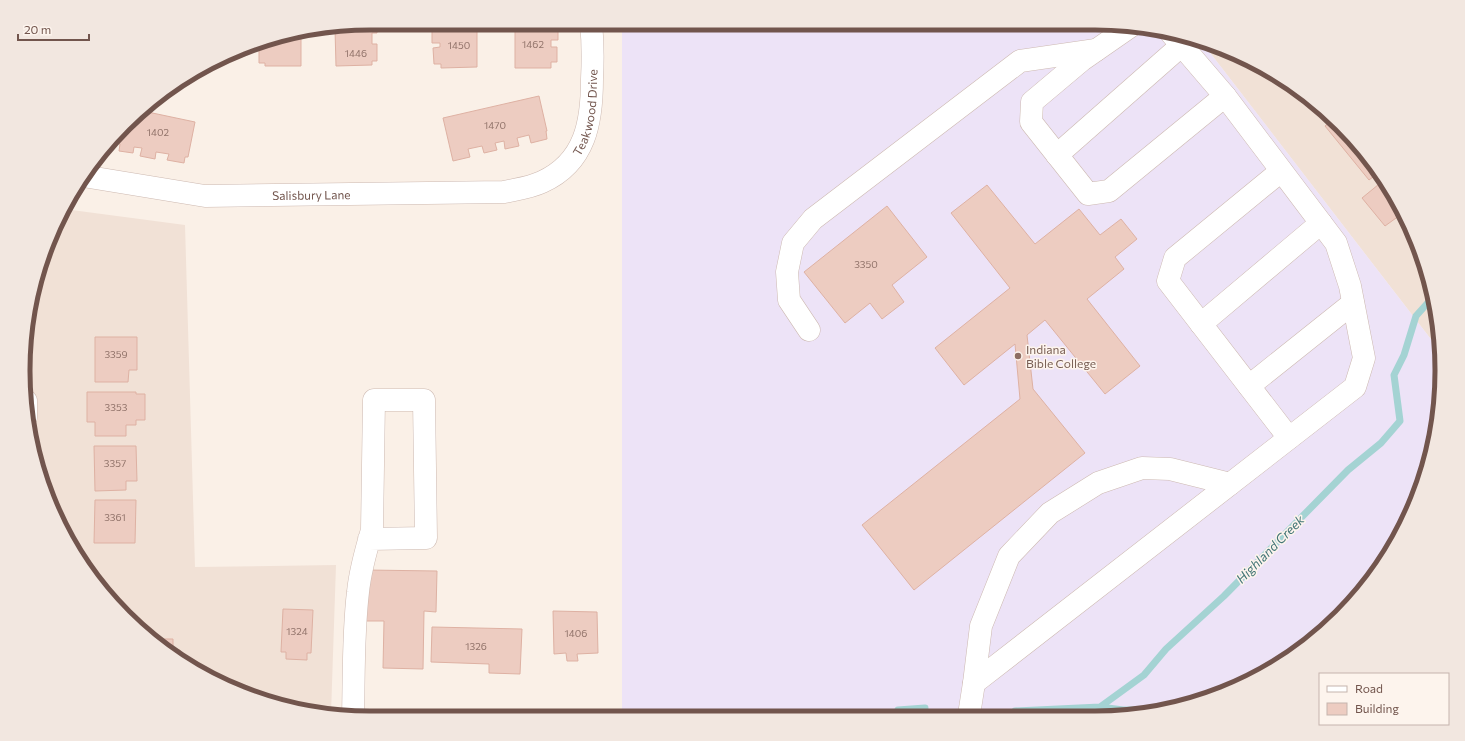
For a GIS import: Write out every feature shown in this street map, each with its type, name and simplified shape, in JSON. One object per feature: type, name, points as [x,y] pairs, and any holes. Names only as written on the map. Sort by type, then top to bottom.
[{"type":"street","name":"Teakwood Drive","points":[[541,183],[560,171],[571,160],[586,134],[592,104],[593,52],[591,30]]},
{"type":"street","points":[[1123,32],[1096,50],[1032,102],[1031,122],[1088,194],[1110,191],[1225,96]]},
{"type":"street","points":[[1057,155],[1175,40]]},
{"type":"street","points":[[974,683],[1354,387],[1364,358],[1353,303],[1336,243],[1225,96],[1178,41]]},
{"type":"street","points":[[809,330],[788,300],[787,272],[793,243],[813,219],[1020,61],[1096,50]]},
{"type":"street","points":[[1281,171],[1175,258],[1168,281],[1289,438]]},
{"type":"street","name":"Salisbury Lane","points":[[90,177],[204,196],[504,192],[519,190],[541,183]]},
{"type":"street","points":[[1201,324],[1321,223]]},
{"type":"street","points":[[1249,386],[1353,303]]},
{"type":"street","points":[[353,710],[358,592],[369,539],[372,530],[374,400],[424,400],[426,538],[369,539]]},
{"type":"street","points":[[970,711],[980,626],[1009,556],[1050,513],[1098,483],[1142,468],[1170,469],[1230,484]]},
{"type":"shaded area","points":[[622,30],[1094,30],[1139,33],[1183,42],[1207,49],[1434,343],[1435,370],[1434,393],[1428,437],[1417,480],[1400,521],[1389,541],[1365,578],[1351,595],[1319,627],[1284,654],[1245,676],[1204,693],[1183,699],[1139,708],[1117,710],[622,711]]},
{"type":"shaded area","points":[[1207,49],[1245,65],[1284,87],[1319,114],[1351,146],[1365,163],[1389,200],[1409,240],[1423,282],[1432,326],[1434,343]]},
{"type":"shaded area","points":[[71,210],[185,225],[195,567],[336,565],[331,708],[304,704],[261,693],[220,676],[200,665],[181,654],[146,627],[114,595],[100,578],[87,560],[65,521],[48,480],[37,437],[31,393],[31,348],[37,304],[48,261]]},
{"type":"building","points":[[377,30],[377,33],[372,33],[372,44],[377,44],[377,61],[372,61],[372,65],[336,66],[335,32]]},
{"type":"building","points":[[432,30],[477,30],[477,67],[441,68],[441,64],[434,64],[433,48],[440,47],[440,43],[432,43]]},
{"type":"building","points":[[515,30],[558,30],[558,40],[551,40],[551,47],[557,47],[557,62],[551,62],[551,68],[515,68]]},
{"type":"building","points":[[301,38],[301,66],[265,66],[265,63],[259,63],[259,49]]},
{"type":"building","points":[[539,96],[547,131],[547,139],[531,143],[529,135],[517,138],[519,146],[505,149],[504,141],[495,143],[497,150],[484,153],[482,146],[468,149],[470,157],[453,161],[443,118]]},
{"type":"building","points":[[148,112],[195,122],[188,157],[185,157],[184,163],[167,160],[169,154],[156,152],[155,159],[140,156],[142,148],[134,147],[133,153],[119,151],[120,144],[117,143]]},
{"type":"building","points":[[1328,123],[1351,146],[1374,176],[1369,180],[1325,126]]},
{"type":"building","points":[[1380,184],[1398,217],[1385,226],[1362,198]]},
{"type":"building","points":[[987,185],[1035,244],[1079,209],[1100,235],[1121,219],[1137,239],[1115,257],[1124,269],[1087,299],[1140,366],[1105,394],[1045,320],[1027,335],[1033,389],[1085,453],[914,590],[862,525],[1020,399],[1015,344],[964,385],[935,348],[1010,288],[951,213]]},
{"type":"building","points":[[887,206],[927,257],[892,285],[904,302],[882,319],[870,303],[845,323],[804,272]]},
{"type":"building","points":[[95,337],[137,337],[137,370],[129,370],[128,382],[95,382]]},
{"type":"building","points":[[87,392],[136,392],[136,394],[145,394],[145,420],[136,420],[136,425],[126,425],[126,436],[95,436],[95,422],[87,422]]},
{"type":"building","points":[[94,446],[136,446],[137,481],[126,481],[126,490],[95,491]]},
{"type":"building","points":[[95,500],[136,500],[135,543],[94,543]]},
{"type":"building","points":[[367,570],[437,571],[436,612],[424,611],[423,669],[383,668],[384,621],[366,621]]},
{"type":"building","points":[[283,609],[313,610],[311,653],[307,653],[307,660],[286,659],[286,652],[281,652]]},
{"type":"building","points":[[553,611],[597,612],[598,653],[577,654],[578,661],[567,661],[566,653],[554,654]]},
{"type":"building","points":[[432,627],[522,629],[520,674],[489,673],[489,664],[431,662]]},
{"type":"building","points":[[161,639],[173,639],[173,648]]},
{"type":"waterway","name":"Highland Creek","points":[[1015,711],[1100,707],[1144,675],[1166,649],[1224,596],[1348,470],[1381,443],[1400,421],[1394,375],[1404,355],[1416,316],[1428,303]]},
{"type":"waterway","points":[[1100,707],[1121,710]]},
{"type":"waterway","name":"Highland Creek","points":[[898,710],[925,708]]},
{"type":"place","name":"Indiana Bible College","points":[[1018,356]]}]
